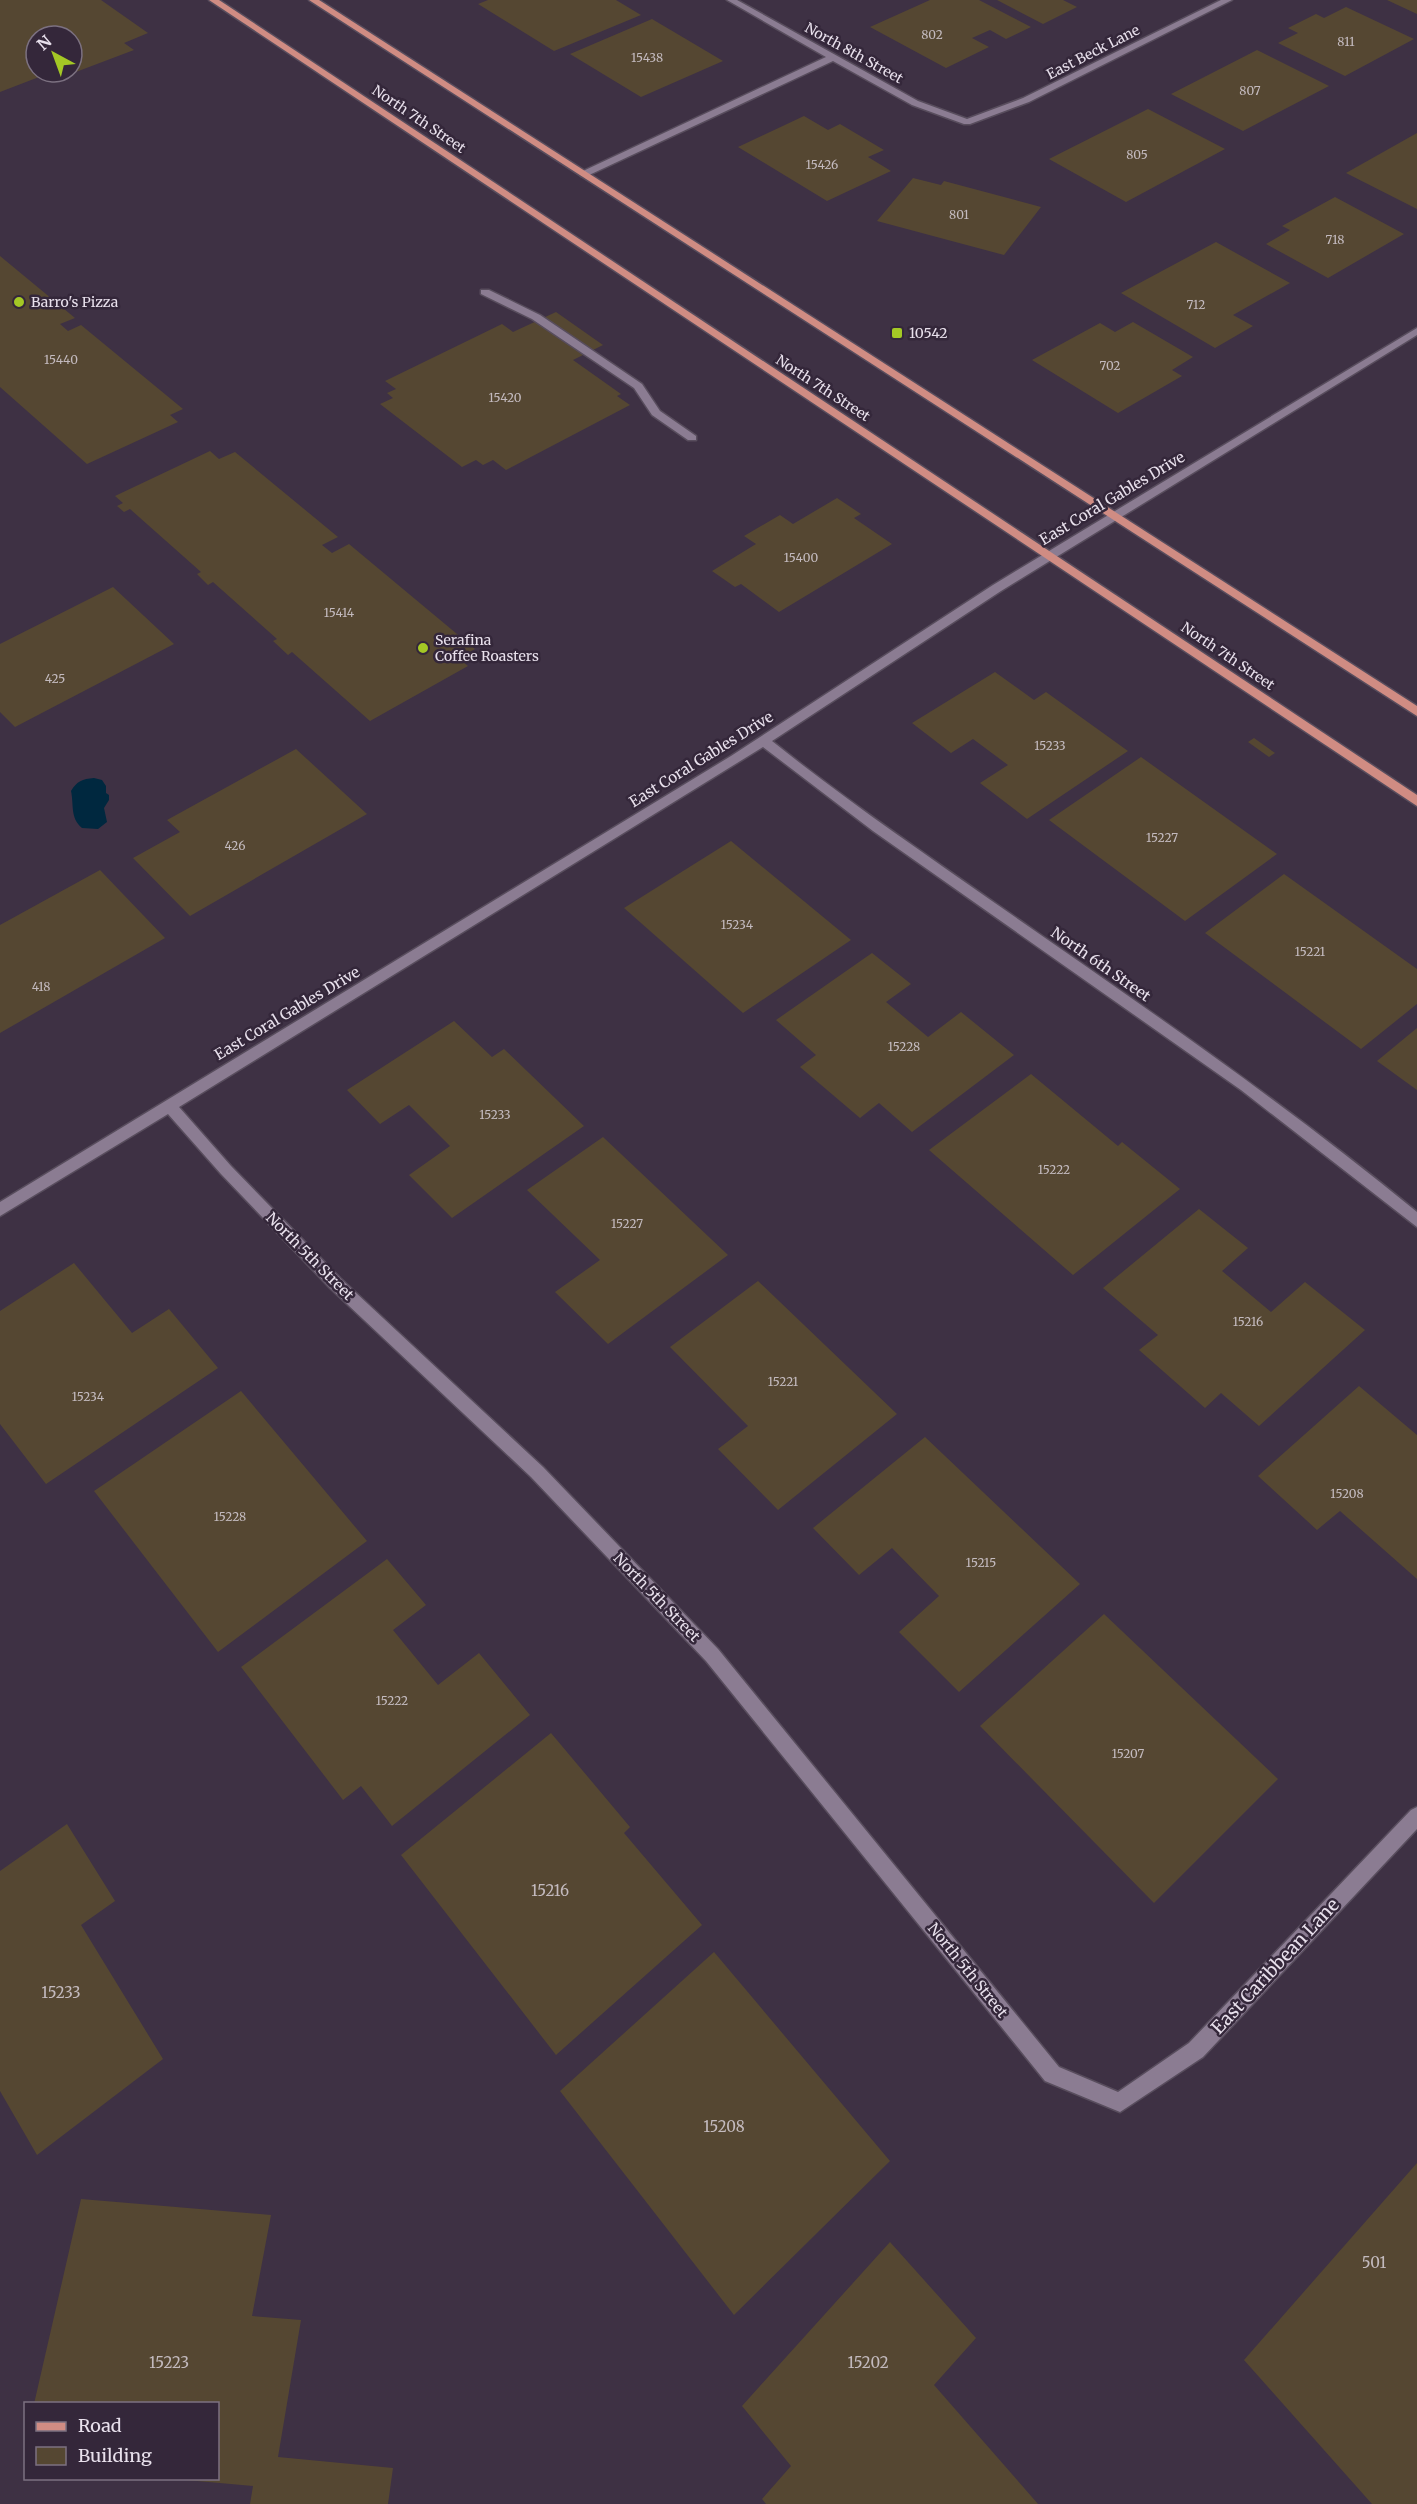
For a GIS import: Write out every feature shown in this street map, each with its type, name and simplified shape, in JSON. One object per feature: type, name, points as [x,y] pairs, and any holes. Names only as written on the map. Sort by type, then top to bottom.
[{"type":"main road","name":"North 7th Street","points":[[213,0],[1417,801]]},
{"type":"main road","points":[[313,0],[1417,712]]},
{"type":"street","name":"North 8th Street","points":[[731,0],[915,103],[967,122]]},
{"type":"street","name":"East Beck Lane","points":[[967,122],[1026,100],[1228,0]]},
{"type":"street","points":[[584,174],[833,57]]},
{"type":"street","points":[[485,292],[536,317],[638,386],[656,413],[692,438]]},
{"type":"street","name":"East Coral Gables Drive","points":[[0,1210],[763,740],[1050,555],[1417,331]]},
{"type":"street","name":"North 6th Street","points":[[763,740],[813,782],[1241,1081],[1417,1221]]},
{"type":"street","name":"North 5th Street","points":[[168,1105],[226,1170],[335,1283],[537,1472],[712,1655],[1052,2074],[1120,2102]]},
{"type":"street","name":"East Caribbean Lane","points":[[1120,2102],[1196,2050],[1417,1816]]},
{"type":"water","points":[[94,778],[102,780],[106,786],[106,793],[109,795],[104,808],[107,822],[98,829],[82,828],[74,816],[71,791],[80,781]]},
{"type":"building","points":[[0,0],[101,0],[148,33],[124,43],[134,50],[84,69],[84,24],[24,24],[24,83],[0,92]]},
{"type":"building","points":[[488,0],[616,0],[641,15],[554,51],[478,4]]},
{"type":"building","points":[[930,0],[979,0],[1031,27],[1006,39],[990,30],[972,38],[989,47],[946,68],[870,27]]},
{"type":"building","points":[[997,0],[1063,0],[1077,7],[1043,24]]},
{"type":"building","points":[[1387,0],[1417,0],[1417,14]]},
{"type":"building","points":[[1346,7],[1414,39],[1345,76],[1278,43],[1298,33],[1288,28],[1316,14],[1324,18]]},
{"type":"building","points":[[652,19],[723,61],[641,97],[570,54]]},
{"type":"building","points":[[1257,50],[1329,86],[1243,131],[1171,94]]},
{"type":"building","points":[[1148,109],[1225,149],[1126,202],[1049,159]]},
{"type":"building","points":[[804,116],[828,130],[840,124],[884,150],[868,157],[891,171],[827,201],[738,147]]},
{"type":"building","points":[[1417,133],[1417,209],[1346,173]]},
{"type":"building","points":[[913,178],[941,185],[944,181],[1041,207],[1004,255],[877,221]]},
{"type":"building","points":[[1335,197],[1404,234],[1328,278],[1266,244],[1290,230],[1282,226]]},
{"type":"building","points":[[1216,242],[1290,283],[1233,315],[1253,326],[1215,348],[1121,293]]},
{"type":"building","points":[[0,256],[75,318],[60,324],[68,331],[81,325],[183,409],[170,415],[178,422],[87,464],[0,387]]},
{"type":"building","points":[[556,312],[603,345],[573,360],[621,394],[617,396],[630,405],[506,470],[493,460],[483,465],[476,460],[462,467],[380,404],[393,398],[387,393],[396,389],[385,381],[502,324],[513,332]]},
{"type":"building","points":[[1133,322],[1193,357],[1172,370],[1182,376],[1118,413],[1032,360],[1100,323],[1115,332]]},
{"type":"building","points":[[210,451],[219,459],[235,452],[338,537],[322,545],[332,553],[349,544],[475,649],[458,658],[468,666],[370,721],[292,652],[288,655],[273,641],[277,639],[213,582],[208,585],[197,574],[201,572],[130,509],[124,512],[117,506],[123,503],[115,496]]},
{"type":"building","points":[[837,498],[861,514],[854,518],[892,544],[779,612],[741,584],[735,587],[712,571],[756,544],[744,536],[780,515],[793,524]]},
{"type":"building","points":[[113,587],[174,644],[15,727],[0,712],[0,644]]},
{"type":"building","points":[[995,672],[1034,700],[1046,692],[1128,751],[1027,819],[980,783],[1008,765],[973,739],[951,753],[912,723]]},
{"type":"building","points":[[1254,738],[1275,753],[1269,757],[1248,742]]},
{"type":"building","points":[[296,749],[367,814],[190,916],[133,858],[180,832],[167,820]]},
{"type":"building","points":[[1141,757],[1277,854],[1185,921],[1049,820]]},
{"type":"building","points":[[731,841],[851,940],[743,1013],[624,908]]},
{"type":"building","points":[[100,870],[165,938],[0,1033],[0,925]]},
{"type":"building","points":[[1284,874],[1417,969],[1417,1004],[1361,1049],[1205,933]]},
{"type":"building","points":[[872,953],[911,984],[886,1002],[928,1037],[961,1012],[1014,1055],[912,1132],[879,1103],[860,1118],[800,1067],[816,1055],[776,1020]]},
{"type":"building","points":[[454,1021],[492,1057],[504,1049],[584,1126],[452,1218],[409,1175],[450,1146],[409,1105],[380,1124],[347,1090]]},
{"type":"building","points":[[1417,1028],[1417,1090],[1377,1061]]},
{"type":"building","points":[[1031,1074],[1118,1146],[1122,1142],[1180,1189],[1073,1275],[929,1150]]},
{"type":"building","points":[[603,1137],[728,1255],[608,1344],[555,1292],[600,1260],[527,1190]]},
{"type":"building","points":[[1199,1209],[1248,1248],[1222,1271],[1271,1312],[1305,1282],[1365,1330],[1259,1426],[1221,1393],[1205,1408],[1139,1350],[1158,1335],[1103,1288]]},
{"type":"building","points":[[74,1263],[132,1333],[169,1309],[218,1368],[46,1484],[0,1424],[0,1311]]},
{"type":"building","points":[[758,1281],[897,1414],[778,1510],[718,1449],[748,1426],[670,1347]]},
{"type":"building","points":[[1359,1386],[1417,1435],[1417,1579],[1340,1511],[1317,1530],[1258,1476]]},
{"type":"building","points":[[241,1391],[367,1541],[218,1652],[94,1491]]},
{"type":"building","points":[[925,1437],[1080,1584],[959,1692],[899,1632],[939,1596],[892,1548],[859,1575],[813,1528]]},
{"type":"building","points":[[387,1559],[426,1605],[393,1630],[438,1685],[479,1653],[530,1715],[392,1826],[361,1786],[343,1800],[241,1667]]},
{"type":"building","points":[[1104,1614],[1278,1779],[1154,1903],[980,1726]]},
{"type":"building","points":[[551,1733],[630,1827],[624,1833],[702,1925],[556,2055],[401,1855]]},
{"type":"building","points":[[67,1824],[115,1901],[81,1925],[163,2059],[37,2155],[0,2091],[0,1871]]},
{"type":"building","points":[[714,1952],[890,2161],[734,2315],[560,2091]]},
{"type":"building","points":[[1417,2163],[1417,2504],[1372,2504],[1244,2360]]},
{"type":"building","points":[[81,2199],[271,2215],[252,2316],[301,2320],[278,2457],[393,2468],[388,2504],[250,2504],[253,2486],[186,2480],[219,2480],[219,2402],[34,2402]]},
{"type":"building","points":[[890,2242],[976,2338],[934,2385],[1038,2504],[766,2504],[762,2499],[791,2466],[742,2406]]},
{"type":"place","name":"Barro's Pizza","points":[[19,302]]},
{"type":"place","name":"10542","points":[[897,333]]},
{"type":"place","name":"Serafina Coffee Roasters","points":[[423,648]]}]
